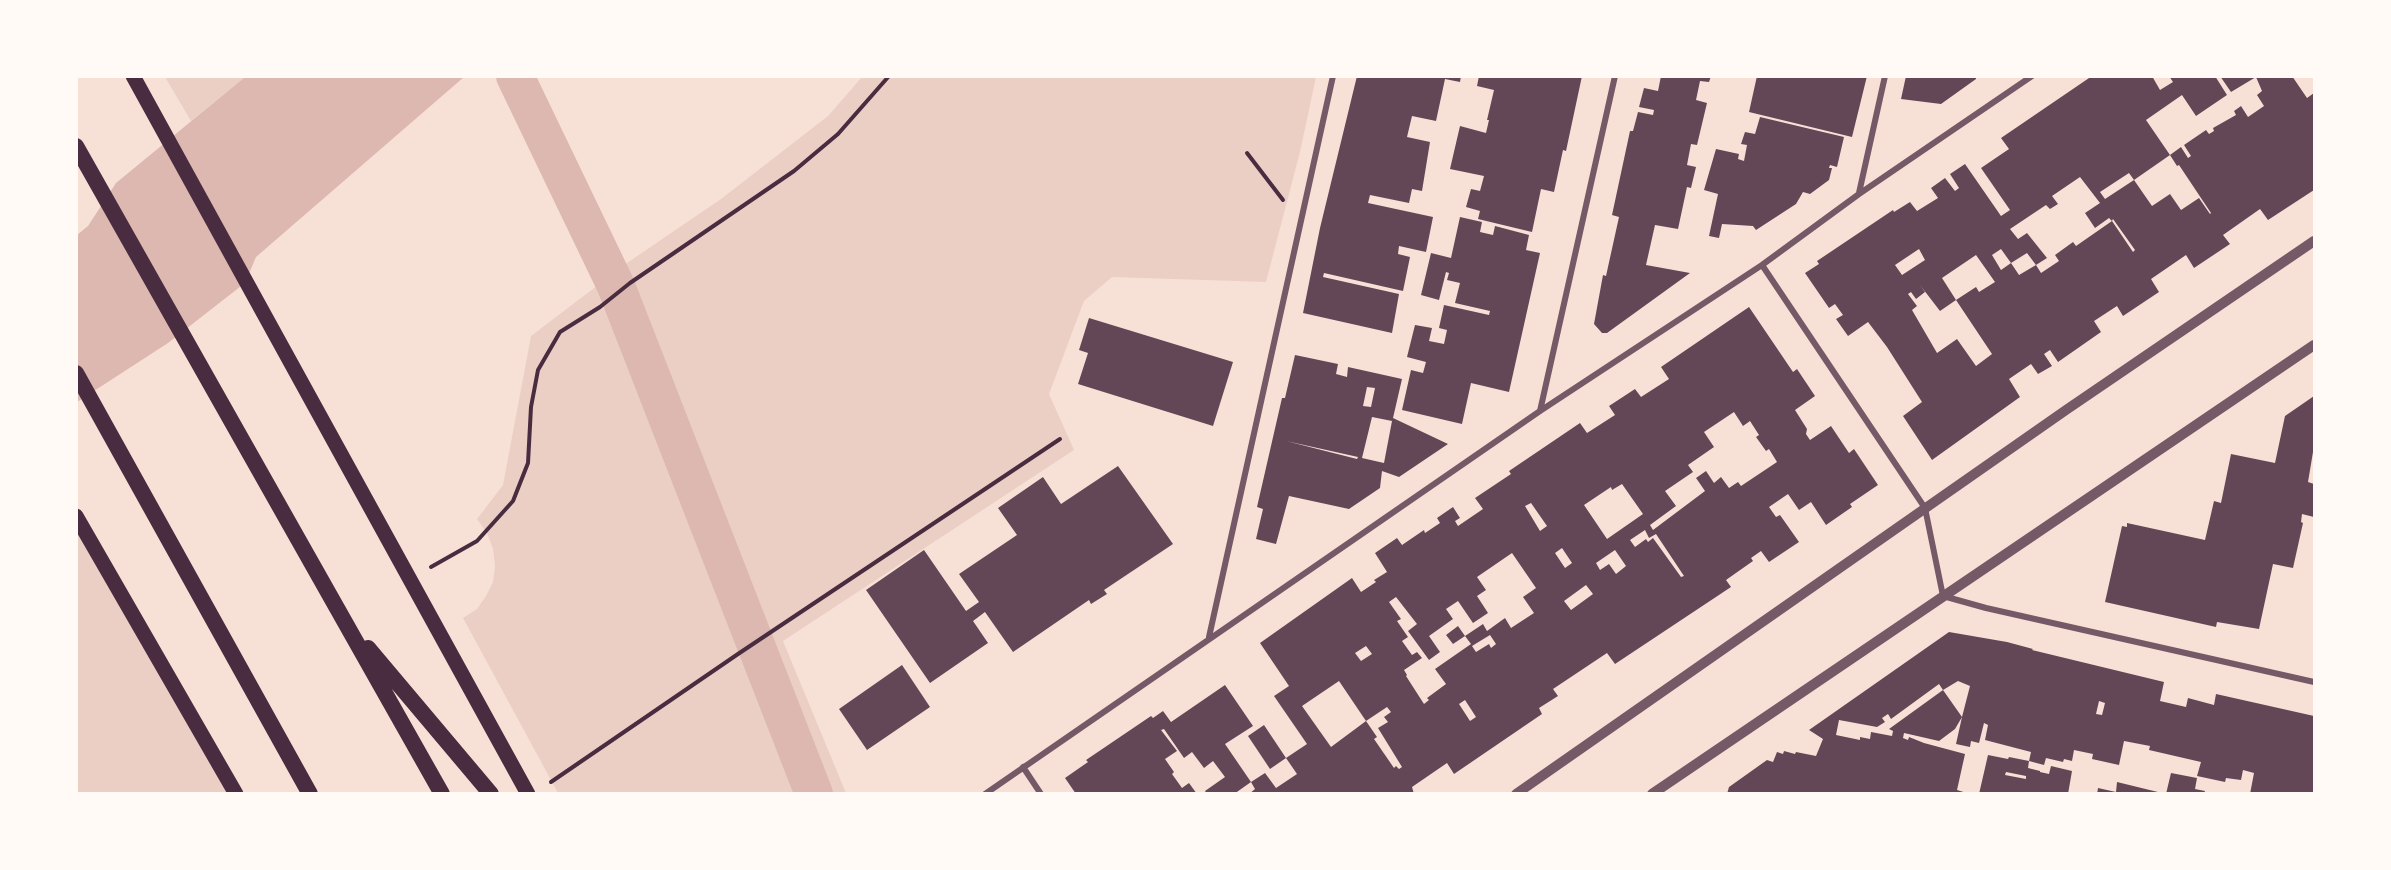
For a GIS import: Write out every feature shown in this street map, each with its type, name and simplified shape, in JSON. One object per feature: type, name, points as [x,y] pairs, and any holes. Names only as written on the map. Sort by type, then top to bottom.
[{"type":"highway","points":[[76,146],[442,794]]},
{"type":"highway","points":[[76,373],[310,794]]},
{"type":"highway","points":[[343,618],[491,794]]},
{"type":"main road","points":[[134,76],[528,794]]},
{"type":"main road","points":[[76,516],[236,794]]},
{"type":"street","points":[[1209,638],[1302,226],[1333,76]]},
{"type":"street","points":[[1540,411],[1615,76]]},
{"type":"street","points":[[1859,194],[1886,76]]},
{"type":"street","points":[[985,794],[1540,411],[1762,265],[1859,194],[2032,76]]},
{"type":"street","points":[[1515,794],[1925,508],[2314,241]]},
{"type":"street","points":[[1762,265],[1925,508],[1943,596]]},
{"type":"street","points":[[1652,794],[2314,345]]},
{"type":"street","points":[[1943,596],[1986,608],[2314,682]]},
{"type":"street","points":[[1023,767],[1041,794]]},
{"type":"path","points":[[409,579],[477,541],[513,501],[528,463],[531,407],[538,370],[560,332],[600,307],[630,283],[794,171],[838,134],[890,76]]},
{"type":"path","points":[[1247,153],[1302,226]]},
{"type":"path","points":[[544,787],[1060,439]]},
{"type":"shaded area","points":[[165,77],[245,77],[191,121]]},
{"type":"shaded area","points":[[245,77],[464,77],[256,257],[245,283],[168,343],[77,402],[77,235],[88,226],[116,183]]},
{"type":"shaded area","points":[[862,77],[1316,77],[1300,152],[1266,282],[1112,277],[1084,301],[1049,394],[1074,450],[783,641],[846,793],[558,793],[463,618],[477,609],[493,582],[495,566],[493,549],[487,533],[477,519],[503,485],[531,336],[627,263],[721,199],[828,116]]},
{"type":"shaded area","points":[[77,522],[233,793],[77,793]]},
{"type":"building","points":[[1357,76],[1461,76],[1460,82],[1445,79],[1436,121],[1412,116],[1407,137],[1430,142],[1422,191],[1412,189],[1409,203],[1370,195],[1368,203],[1433,217],[1426,252],[1399,246],[1398,254],[1410,257],[1403,291],[1324,273],[1323,277],[1399,294],[1392,333],[1303,313],[1320,228]]},
{"type":"building","points":[[1479,76],[1582,76],[1566,151],[1563,150],[1554,192],[1541,189],[1532,232],[1478,219],[1480,211],[1466,207],[1471,189],[1480,191],[1484,176],[1450,169],[1460,126],[1486,133],[1494,90],[1477,86]]},
{"type":"building","points":[[1661,76],[1711,76],[1709,82],[1700,81],[1696,100],[1707,103],[1697,145],[1691,144],[1687,165],[1696,167],[1691,188],[1687,187],[1678,229],[1655,225],[1646,265],[1690,273],[1607,333],[1602,333],[1594,324],[1603,275],[1606,276],[1619,217],[1612,215],[1630,131],[1633,131],[1638,112],[1653,115],[1654,110],[1639,107],[1644,88],[1658,91]]},
{"type":"building","points":[[1757,76],[1867,76],[1852,137],[1749,112]]},
{"type":"building","points":[[1906,76],[1976,76],[1976,79],[1941,104],[1901,99]]},
{"type":"building","points":[[2092,76],[2152,76],[2160,90],[2173,82],[2169,76],[2215,76],[2227,95],[2196,116],[2182,95],[2146,120],[2170,155],[2181,147],[2188,158],[2191,156],[2184,145],[2206,130],[2209,134],[2214,131],[2213,128],[2236,115],[2234,111],[2241,106],[2248,117],[2264,106],[2257,95],[2262,91],[2256,77],[2231,92],[2220,76],[2292,76],[2307,98],[2314,93],[2314,190],[2268,220],[2260,209],[2223,235],[2230,244],[2194,268],[2186,255],[2151,279],[2159,292],[2123,316],[2117,306],[2094,321],[2101,332],[2058,362],[2050,350],[2044,354],[2052,366],[2038,374],[2031,364],[2009,379],[2020,397],[1932,460],[1903,416],[1922,402],[1887,347],[1868,322],[1848,336],[1836,319],[1843,315],[1835,304],[1829,308],[1805,273],[1819,264],[1817,261],[1893,210],[1894,212],[1910,202],[1917,211],[1938,198],[1931,188],[1945,178],[1955,191],[1959,188],[1950,174],[1965,164],[2001,216],[2010,210],[1981,168],[2009,149],[2001,138]],"holes":[[[2170,155],[2177,166],[2179,165],[2210,214],[2199,198],[2181,210],[2170,194],[2152,206],[2134,180]],[[2129,173],[2134,180],[2105,199],[2100,192]],[[2080,177],[2100,203],[2085,213],[2095,228],[2109,218],[2112,221],[2076,246],[2073,242],[2055,255],[2059,261],[2041,273],[2036,265],[2047,258],[2027,233],[2018,239],[2010,229],[2046,205],[2050,209],[2058,204],[2052,196]],[[2113,219],[2135,250],[2133,252],[2112,221]],[[1919,249],[1925,260],[1902,275],[1895,265]],[[2001,249],[2011,263],[2001,270],[1992,255]],[[2027,253],[2036,265],[2019,275],[2011,263]],[[1976,255],[1995,282],[1979,292],[1976,287],[1956,300],[1942,278]],[[1920,285],[1940,311],[1956,300],[1992,354],[1976,366],[1957,339],[1937,353],[1912,310],[1917,306],[1908,294],[1911,292],[1916,299],[1925,292]]]},
{"type":"building","points":[[1760,117],[1844,137],[1837,167],[1830,165],[1829,168],[1832,168],[1829,180],[1810,194],[1803,192],[1796,204],[1756,230],[1753,226],[1722,224],[1719,238],[1709,236],[1718,194],[1704,190],[1716,149],[1739,154],[1738,159],[1744,161],[1747,145],[1741,144],[1745,132],[1755,134]]},
{"type":"building","points":[[1460,217],[1482,222],[1480,232],[1493,235],[1495,226],[1529,235],[1526,250],[1540,253],[1509,392],[1471,383],[1462,424],[1402,410],[1411,370],[1423,373],[1426,362],[1407,357],[1415,325],[1432,328],[1429,341],[1444,344],[1447,330],[1439,328],[1444,305],[1489,315],[1490,311],[1455,303],[1460,283],[1447,280],[1449,273],[1446,272],[1439,300],[1421,295],[1431,253],[1451,258]]},
{"type":"building","points":[[1749,307],[1793,372],[1797,369],[1815,396],[1795,410],[1807,429],[1806,434],[1810,440],[1831,426],[1849,453],[1854,449],[1878,485],[1850,504],[1852,507],[1826,525],[1811,502],[1799,510],[1788,494],[1769,507],[1776,517],[1780,515],[1799,542],[1769,562],[1761,551],[1751,558],[1753,561],[1726,580],[1731,587],[1615,664],[1607,653],[1553,689],[1558,696],[1539,708],[1542,714],[1454,774],[1447,763],[1412,787],[1414,794],[1249,794],[1255,789],[1251,782],[1265,773],[1276,788],[1297,774],[1286,758],[1307,744],[1274,696],[1289,686],[1260,643],[1352,578],[1361,592],[1376,582],[1374,580],[1387,572],[1375,553],[1397,538],[1402,545],[1424,530],[1425,533],[1440,523],[1437,518],[1453,507],[1460,518],[1455,521],[1458,526],[1483,509],[1475,498],[1511,474],[1509,471],[1580,423],[1587,433],[1615,415],[1609,406],[1635,389],[1641,397],[1669,379],[1661,367]],"holes":[[[1734,412],[1743,426],[1750,421],[1759,435],[1756,437],[1766,451],[1769,449],[1777,462],[1741,486],[1738,482],[1729,488],[1721,477],[1714,483],[1706,471],[1696,478],[1705,491],[1653,530],[1650,525],[1676,506],[1665,491],[1693,472],[1688,465],[1714,447],[1704,432]],[[1622,484],[1643,514],[1607,539],[1584,505],[1611,487],[1612,490]],[[1531,503],[1547,526],[1540,531],[1525,506]],[[1645,530],[1649,538],[1656,534],[1684,576],[1681,577],[1653,538],[1648,542],[1646,539],[1635,547],[1630,540]],[[1562,548],[1572,563],[1565,568],[1555,553]],[[1615,550],[1626,566],[1616,574],[1609,564],[1600,570],[1596,563]],[[1512,553],[1536,588],[1523,597],[1534,613],[1511,628],[1505,618],[1487,631],[1483,624],[1465,636],[1471,644],[1435,669],[1446,684],[1427,698],[1429,700],[1424,704],[1404,670],[1422,658],[1417,652],[1412,655],[1402,641],[1408,637],[1397,621],[1401,619],[1389,602],[1396,597],[1417,624],[1408,631],[1429,660],[1440,652],[1429,636],[1453,619],[1446,609],[1458,601],[1473,623],[1488,613],[1477,596],[1486,590],[1477,577]],[[1586,585],[1593,594],[1571,610],[1564,601]],[[1490,635],[1496,644],[1491,648],[1489,644],[1476,652],[1472,646]],[[1366,646],[1372,654],[1361,661],[1355,653]],[[1339,681],[1366,721],[1331,747],[1302,706]],[[1465,700],[1476,717],[1470,721],[1459,704]],[[1387,707],[1391,712],[1384,717],[1388,722],[1378,728],[1402,767],[1399,769],[1396,766],[1394,768],[1374,739],[1377,737],[1366,721]]]},
{"type":"building","points":[[1089,318],[1233,362],[1213,426],[1078,384],[1088,353],[1079,350]]},
{"type":"building","points":[[1295,355],[1338,364],[1336,374],[1347,377],[1348,367],[1402,379],[1393,418],[1448,444],[1399,477],[1382,471],[1380,488],[1349,509],[1289,496],[1276,544],[1256,539],[1263,509],[1257,507],[1282,398],[1285,398]],"holes":[[[1367,387],[1375,388],[1371,407],[1363,406]],[[1372,417],[1392,421],[1384,463],[1362,458]],[[1286,441],[1358,457],[1357,459]]]},
{"type":"building","points":[[2314,396],[2314,446],[2308,482],[2314,484],[2314,517],[2302,514],[2301,522],[2303,523],[2293,568],[2273,564],[2259,629],[2217,622],[2216,627],[2105,602],[2122,526],[2127,527],[2127,523],[2205,540],[2214,501],[2221,503],[2231,454],[2275,463],[2285,416]]},
{"type":"building","points":[[1118,466],[1173,544],[1104,590],[1107,594],[1091,604],[1089,600],[1013,652],[985,612],[973,621],[988,643],[930,683],[866,590],[924,550],[966,611],[979,602],[959,574],[1017,535],[998,508],[1043,477],[1061,504]]},
{"type":"building","points":[[1458,626],[1465,636],[1453,644],[1446,635]]},
{"type":"building","points":[[1949,632],[2007,642],[2164,682],[2160,701],[2186,707],[2188,698],[2214,705],[2216,694],[2314,716],[2314,794],[2250,794],[2254,773],[2243,770],[2241,780],[2226,778],[2225,782],[2197,776],[2201,762],[2149,750],[2150,746],[2124,741],[2119,765],[2092,759],[2093,754],[2074,750],[2072,761],[2064,759],[2063,762],[2046,758],[2044,765],[2029,761],[2031,752],[1985,740],[1988,725],[1984,723],[1979,743],[1971,741],[1970,747],[1956,744],[1962,717],[1955,729],[1939,741],[1904,733],[1903,738],[1908,740],[1909,737],[1965,754],[1957,790],[1970,794],[1727,794],[1729,787],[1767,760],[1773,762],[1777,752],[1795,754],[1796,752],[1816,756],[1823,739],[1809,730]],"holes":[[[1958,681],[1970,686],[1962,717],[1943,690]],[[1939,684],[1943,690],[1889,729],[1893,731],[1892,736],[1871,732],[1870,739],[1860,737],[1860,740],[1836,735],[1839,720],[1877,727],[1885,722],[1882,718],[1888,714],[1891,719]],[[2099,701],[2105,703],[2102,715],[2096,714]]]},
{"type":"building","points":[[902,665],[930,707],[867,750],[839,709]]},
{"type":"building","points":[[1225,685],[1253,726],[1225,744],[1251,782],[1234,794],[1207,794],[1205,791],[1225,777],[1213,761],[1204,768],[1192,752],[1184,758],[1164,729],[1161,730],[1177,751],[1165,759],[1174,772],[1172,774],[1182,788],[1189,783],[1197,794],[1076,794],[1065,778],[1088,762],[1086,760],[1151,716],[1153,718],[1163,711],[1171,722]]},
{"type":"building","points":[[1264,725],[1286,758],[1270,769],[1248,736]]},
{"type":"building","points":[[1988,755],[2029,761],[2028,768],[2049,774],[2051,766],[2072,771],[2068,794],[1979,794]],"holes":[[[2006,772],[2026,776],[2026,779],[2005,775]]]},
{"type":"building","points":[[2171,773],[2197,778],[2195,789],[2205,791],[2204,794],[2166,794]]},
{"type":"building","points":[[2117,782],[2162,794],[2097,794],[2098,788],[2116,792]]},
{"type":"waterway","points":[[515,76],[616,286],[814,794]]}]
